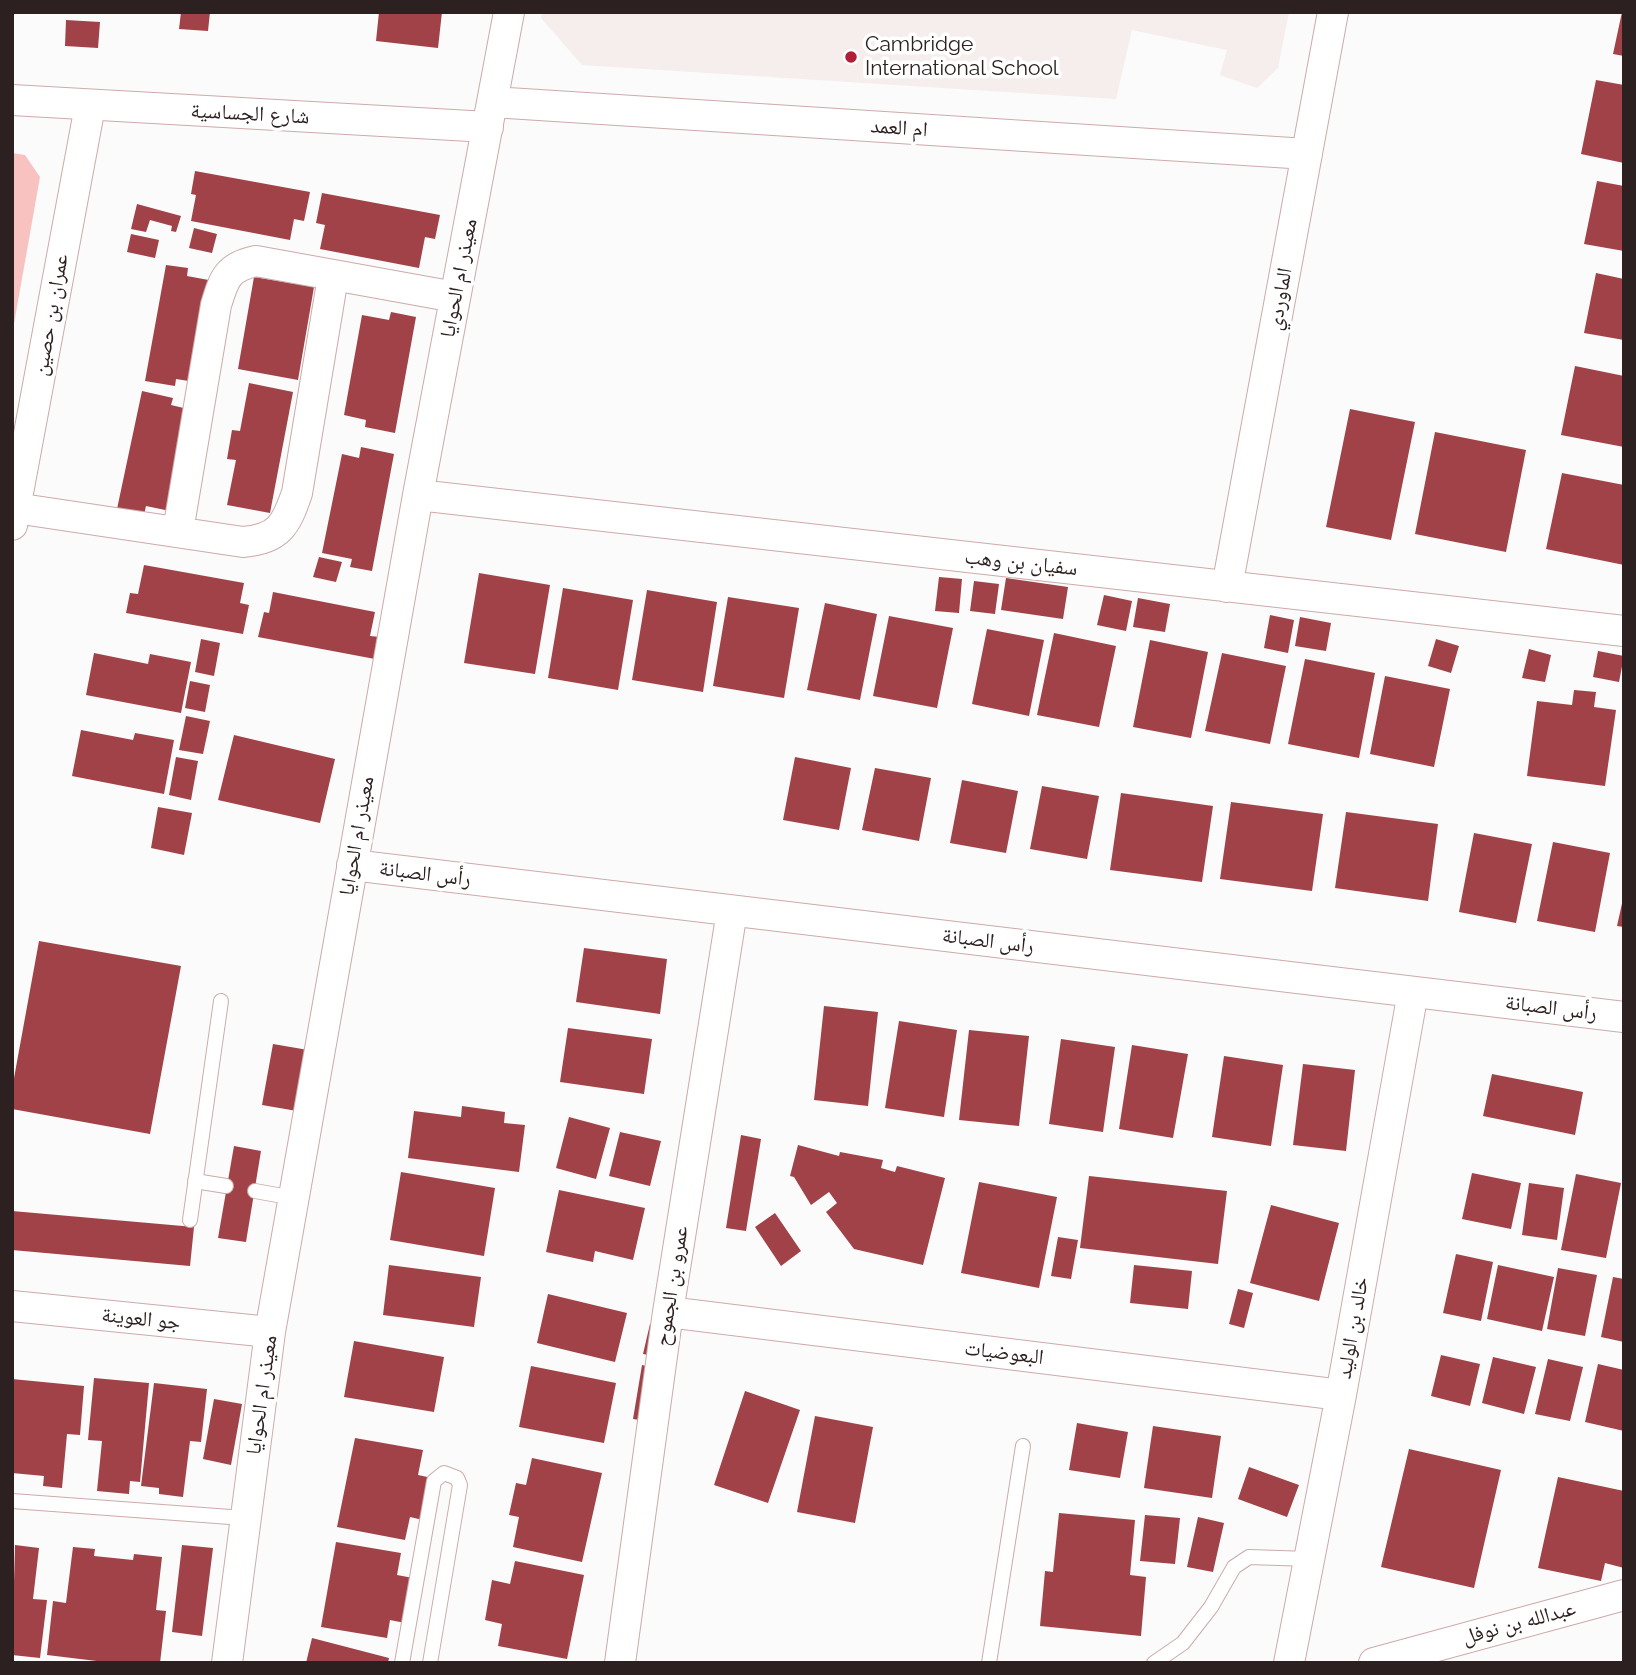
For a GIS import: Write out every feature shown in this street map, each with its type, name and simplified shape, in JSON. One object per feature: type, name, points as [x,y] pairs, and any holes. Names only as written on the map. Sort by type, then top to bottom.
[{"type":"street","name":"معيذر ام الحوايا","points":[[226,1663],[270,1332],[418,495],[509,12]]},
{"type":"street","name":"الماوردي","points":[[1227,587],[1333,12]]},
{"type":"street","name":"شارع الجساسية","points":[[12,100],[90,106],[490,115]]},
{"type":"street","name":"عمران بن حصين","points":[[14,516],[90,106]]},
{"type":"street","name":"ام العمد","points":[[490,115],[1307,154]]},
{"type":"street","points":[[178,531],[216,305],[223,282],[237,265],[256,261],[455,298]]},
{"type":"street","points":[[14,516],[178,531],[243,542],[263,541],[277,532],[289,517],[297,493],[333,277]]},
{"type":"street","name":"سفيان بن وهب","points":[[418,495],[1624,631]]},
{"type":"street","name":"رأس الصبانة","points":[[352,865],[1624,1017]]},
{"type":"street","name":"عمرو بن الجموح","points":[[620,1663],[668,1312],[732,911]]},
{"type":"street","name":"خالد بن الوليد","points":[[1289,1663],[1341,1395],[1413,992]]},
{"type":"street","name":"جو العوينة","points":[[12,1306],[270,1332]]},
{"type":"street","name":"البعوضيات","points":[[668,1312],[1341,1395]]},
{"type":"street","name":"عبدالله بن نوفل","points":[[1374,1663],[1624,1595]]},
{"type":"lane","points":[[190,1220],[221,1001]]},
{"type":"lane","points":[[195,1181],[226,1186]]},
{"type":"lane","points":[[254,1191],[294,1198]]},
{"type":"lane","points":[[989,1663],[1023,1446]]},
{"type":"lane","points":[[402,1663],[432,1487],[434,1480],[444,1473],[457,1478],[460,1485],[430,1663]]},
{"type":"lane","points":[[12,1501],[244,1518]]},
{"type":"lane","points":[[1154,1663],[1183,1643],[1211,1607],[1234,1567],[1249,1557],[1309,1559]]},
{"type":"shaded area","name":"Cambridge International School","points":[[542,12],[1289,12],[1278,68],[1257,88],[1220,75],[1227,50],[1132,30],[1116,99],[582,65],[541,18]]},
{"type":"shaded area","points":[[12,153],[25,155],[40,177],[12,335]]},
{"type":"building","points":[[181,12],[210,12],[208,31],[179,29]]},
{"type":"building","points":[[379,12],[442,12],[438,48],[376,41]]},
{"type":"building","points":[[1624,12],[1624,56],[1613,54]]},
{"type":"building","points":[[66,20],[100,22],[98,48],[65,46]]},
{"type":"building","points":[[1596,80],[1624,85],[1624,163],[1581,154]]},
{"type":"building","points":[[195,171],[310,192],[304,221],[294,219],[290,240],[191,221],[196,195],[191,194]]},
{"type":"building","points":[[1597,181],[1624,186],[1624,251],[1584,244]]},
{"type":"building","points":[[322,193],[440,215],[435,239],[425,237],[419,268],[320,249],[325,225],[316,223]]},
{"type":"building","points":[[137,204],[181,216],[176,232],[171,231],[172,226],[150,220],[146,232],[131,229]]},
{"type":"building","points":[[194,228],[217,234],[212,253],[189,248]]},
{"type":"building","points":[[131,234],[159,240],[155,258],[127,252]]},
{"type":"building","points":[[166,265],[188,268],[187,276],[214,281],[195,382],[176,379],[175,386],[145,381]]},
{"type":"building","points":[[1596,273],[1624,279],[1624,340],[1584,333]]},
{"type":"building","points":[[254,277],[314,287],[298,380],[238,369]]},
{"type":"building","points":[[391,312],[416,317],[395,433],[365,427],[366,420],[344,415],[362,315],[389,320]]},
{"type":"building","points":[[1575,366],[1624,376],[1624,447],[1561,435]]},
{"type":"building","points":[[249,383],[293,392],[270,513],[227,505],[236,460],[227,459],[232,430],[240,431]]},
{"type":"building","points":[[142,391],[173,398],[171,405],[192,410],[170,511],[146,506],[144,515],[117,509]]},
{"type":"building","points":[[1350,409],[1415,422],[1391,540],[1326,527]]},
{"type":"building","points":[[1435,432],[1526,450],[1506,552],[1415,534]]},
{"type":"building","points":[[361,447],[394,454],[372,571],[350,567],[352,559],[322,553],[342,454],[359,458]]},
{"type":"building","points":[[1562,473],[1624,485],[1624,565],[1546,549]]},
{"type":"building","points":[[319,557],[342,562],[336,582],[313,577]]},
{"type":"building","points":[[144,565],[244,583],[240,603],[249,605],[243,634],[126,613],[130,593],[138,594]]},
{"type":"building","points":[[479,573],[550,585],[535,674],[464,663]]},
{"type":"building","points":[[939,577],[962,579],[959,613],[935,611]]},
{"type":"building","points":[[1006,578],[1068,587],[1063,619],[1001,610]]},
{"type":"building","points":[[974,581],[999,584],[995,614],[970,611]]},
{"type":"building","points":[[563,588],[633,600],[618,690],[548,678]]},
{"type":"building","points":[[647,590],[717,602],[703,692],[632,680]]},
{"type":"building","points":[[273,592],[375,612],[370,636],[380,637],[375,659],[258,637],[264,612],[269,613]]},
{"type":"building","points":[[1104,595],[1132,601],[1126,631],[1097,625]]},
{"type":"building","points":[[728,597],[799,608],[784,698],[713,686]]},
{"type":"building","points":[[1138,598],[1170,604],[1165,632],[1133,627]]},
{"type":"building","points":[[825,603],[877,614],[860,700],[807,690]]},
{"type":"building","points":[[1270,615],[1294,620],[1288,653],[1264,648]]},
{"type":"building","points":[[889,616],[953,628],[937,708],[873,696]]},
{"type":"building","points":[[1300,617],[1331,623],[1326,651],[1295,646]]},
{"type":"building","points":[[987,629],[1044,640],[1029,716],[972,704]]},
{"type":"building","points":[[1054,633],[1116,646],[1099,727],[1037,715]]},
{"type":"building","points":[[201,639],[220,643],[214,676],[195,672]]},
{"type":"building","points":[[1436,639],[1459,646],[1451,673],[1428,666]]},
{"type":"building","points":[[1150,640],[1208,652],[1191,738],[1133,727]]},
{"type":"building","points":[[1529,649],[1551,655],[1545,682],[1522,678]]},
{"type":"building","points":[[1598,651],[1624,656],[1619,682],[1593,677]]},
{"type":"building","points":[[94,653],[148,664],[150,654],[191,662],[181,713],[86,695]]},
{"type":"building","points":[[1222,653],[1286,666],[1270,744],[1205,731]]},
{"type":"building","points":[[1305,659],[1375,673],[1359,758],[1288,744]]},
{"type":"building","points":[[1385,676],[1450,689],[1434,767],[1370,754]]},
{"type":"building","points":[[190,681],[210,685],[205,712],[185,708]]},
{"type":"building","points":[[1574,690],[1596,692],[1594,707],[1616,710],[1605,786],[1527,776],[1537,701],[1572,705]]},
{"type":"building","points":[[186,716],[210,721],[203,754],[179,750]]},
{"type":"building","points":[[81,730],[133,740],[135,733],[174,740],[164,794],[72,776]]},
{"type":"building","points":[[234,735],[335,759],[320,823],[218,800]]},
{"type":"building","points":[[176,757],[198,761],[191,800],[169,795]]},
{"type":"building","points":[[795,757],[851,768],[839,830],[783,820]]},
{"type":"building","points":[[875,768],[931,778],[919,841],[862,830]]},
{"type":"building","points":[[962,780],[1018,791],[1006,853],[950,843]]},
{"type":"building","points":[[1042,786],[1099,796],[1087,859],[1030,849]]},
{"type":"building","points":[[1121,793],[1213,806],[1202,882],[1110,870]]},
{"type":"building","points":[[1231,802],[1323,814],[1312,891],[1220,879]]},
{"type":"building","points":[[158,807],[192,813],[184,855],[151,848]]},
{"type":"building","points":[[1346,812],[1438,824],[1428,901],[1335,888]]},
{"type":"building","points":[[1474,833],[1532,844],[1516,923],[1459,912]]},
{"type":"building","points":[[1553,842],[1610,853],[1595,932],[1537,921]]},
{"type":"building","points":[[1624,899],[1624,927],[1617,926]]},
{"type":"building","points":[[39,941],[181,966],[150,1134],[12,1109],[12,1089]]},
{"type":"building","points":[[584,948],[667,959],[660,1014],[576,1002]]},
{"type":"building","points":[[824,1006],[878,1012],[868,1106],[814,1100]]},
{"type":"building","points":[[899,1021],[957,1030],[944,1117],[885,1108]]},
{"type":"building","points":[[568,1028],[652,1039],[644,1094],[560,1082]]},
{"type":"building","points":[[969,1030],[1029,1036],[1019,1126],[959,1120]]},
{"type":"building","points":[[1061,1039],[1115,1047],[1103,1132],[1049,1124]]},
{"type":"building","points":[[273,1044],[308,1050],[297,1111],[262,1105]]},
{"type":"building","points":[[1132,1045],[1188,1054],[1173,1138],[1119,1129]]},
{"type":"building","points":[[1224,1056],[1283,1065],[1271,1146],[1212,1137]]},
{"type":"building","points":[[1303,1064],[1355,1070],[1346,1151],[1293,1145]]},
{"type":"building","points":[[1492,1074],[1583,1092],[1575,1135],[1483,1116]]},
{"type":"building","points":[[462,1106],[505,1112],[504,1123],[525,1125],[519,1172],[408,1158],[414,1111],[461,1117]]},
{"type":"building","points":[[569,1117],[610,1128],[596,1179],[556,1168]]},
{"type":"building","points":[[620,1132],[661,1141],[650,1186],[609,1176]]},
{"type":"building","points":[[741,1135],[761,1139],[746,1231],[726,1228]]},
{"type":"building","points":[[798,1145],[839,1156],[840,1152],[883,1160],[881,1168],[895,1172],[897,1166],[945,1178],[923,1265],[854,1249],[826,1212],[837,1203],[829,1192],[811,1205],[794,1177],[790,1176]]},
{"type":"building","points":[[234,1146],[261,1151],[246,1242],[218,1238]]},
{"type":"building","points":[[401,1172],[495,1188],[484,1256],[390,1240]]},
{"type":"building","points":[[1472,1173],[1521,1183],[1511,1229],[1462,1219]]},
{"type":"building","points":[[1576,1174],[1621,1183],[1606,1258],[1561,1250]]},
{"type":"building","points":[[1089,1176],[1227,1191],[1218,1264],[1080,1248]]},
{"type":"building","points":[[979,1182],[1057,1197],[1039,1288],[961,1273]]},
{"type":"building","points":[[1529,1183],[1564,1188],[1557,1240],[1522,1235]]},
{"type":"building","points":[[559,1190],[645,1208],[633,1260],[595,1251],[593,1262],[546,1252]]},
{"type":"building","points":[[1271,1205],[1339,1223],[1319,1301],[1250,1283]]},
{"type":"building","points":[[12,1211],[194,1227],[190,1266],[12,1250]]},
{"type":"building","points":[[775,1213],[801,1251],[781,1266],[755,1227]]},
{"type":"building","points":[[1058,1237],[1078,1240],[1071,1279],[1051,1276]]},
{"type":"building","points":[[1456,1254],[1493,1262],[1481,1321],[1443,1313]]},
{"type":"building","points":[[389,1265],[481,1277],[474,1327],[383,1315]]},
{"type":"building","points":[[1134,1265],[1192,1271],[1188,1309],[1130,1303]]},
{"type":"building","points":[[1498,1265],[1554,1277],[1542,1331],[1487,1319]]},
{"type":"building","points":[[1558,1268],[1597,1275],[1585,1336],[1547,1329]]},
{"type":"building","points":[[1613,1277],[1624,1279],[1624,1342],[1601,1337]]},
{"type":"building","points":[[1238,1289],[1253,1293],[1244,1328],[1229,1324]]},
{"type":"building","points":[[548,1294],[627,1313],[615,1362],[537,1343]]},
{"type":"building","points":[[650,1324],[662,1326],[655,1356],[643,1354]]},
{"type":"building","points":[[354,1341],[444,1357],[434,1412],[344,1397]]},
{"type":"building","points":[[1441,1355],[1480,1364],[1470,1406],[1431,1396]]},
{"type":"building","points":[[1493,1357],[1536,1367],[1524,1414],[1482,1403]]},
{"type":"building","points":[[1548,1359],[1583,1367],[1570,1421],[1535,1414]]},
{"type":"building","points":[[1598,1364],[1624,1370],[1624,1431],[1585,1422]]},
{"type":"building","points":[[642,1365],[655,1368],[646,1421],[633,1419]]},
{"type":"building","points":[[531,1366],[616,1383],[604,1443],[519,1427]]},
{"type":"building","points":[[94,1378],[149,1383],[140,1482],[130,1481],[129,1494],[97,1491],[102,1441],[88,1440]]},
{"type":"building","points":[[12,1379],[84,1386],[80,1435],[67,1434],[62,1488],[43,1486],[44,1476],[12,1473]]},
{"type":"building","points":[[154,1383],[207,1389],[201,1442],[190,1441],[183,1497],[159,1494],[159,1488],[141,1486]]},
{"type":"building","points":[[745,1391],[800,1410],[768,1503],[714,1485]]},
{"type":"building","points":[[214,1399],[242,1404],[231,1465],[203,1459]]},
{"type":"building","points":[[815,1416],[873,1427],[855,1523],[797,1512]]},
{"type":"building","points":[[1077,1423],[1128,1432],[1120,1478],[1069,1470]]},
{"type":"building","points":[[1153,1426],[1221,1436],[1212,1498],[1144,1488]]},
{"type":"building","points":[[355,1438],[423,1450],[418,1475],[432,1478],[423,1520],[410,1517],[405,1540],[337,1527]]},
{"type":"building","points":[[1409,1449],[1501,1470],[1474,1588],[1381,1567]]},
{"type":"building","points":[[532,1458],[602,1473],[582,1562],[513,1547],[519,1517],[509,1515],[516,1483],[526,1485]]},
{"type":"building","points":[[1249,1467],[1299,1485],[1287,1517],[1238,1499]]},
{"type":"building","points":[[1558,1477],[1624,1491],[1624,1568],[1605,1563],[1601,1581],[1538,1568]]},
{"type":"building","points":[[1059,1513],[1135,1520],[1130,1575],[1146,1577],[1141,1636],[1040,1626],[1045,1571],[1053,1572]]},
{"type":"building","points":[[1145,1515],[1180,1518],[1175,1564],[1140,1561]]},
{"type":"building","points":[[1198,1517],[1224,1523],[1213,1572],[1187,1567]]},
{"type":"building","points":[[336,1542],[401,1553],[397,1575],[413,1578],[405,1623],[390,1620],[387,1638],[321,1627]]},
{"type":"building","points":[[15,1545],[39,1548],[33,1599],[47,1600],[40,1658],[12,1655]]},
{"type":"building","points":[[182,1545],[213,1548],[202,1636],[172,1632]]},
{"type":"building","points":[[73,1547],[95,1549],[94,1556],[133,1560],[134,1554],[162,1557],[156,1610],[166,1611],[160,1663],[113,1663],[47,1655],[53,1601],[66,1603]]},
{"type":"building","points":[[515,1561],[584,1575],[567,1659],[498,1646],[502,1624],[485,1620],[492,1580],[510,1584]]},
{"type":"building","points":[[312,1638],[389,1658],[388,1663],[306,1663]]},
{"type":"place","name":"Cambridge International School","points":[[851,57]]}]
